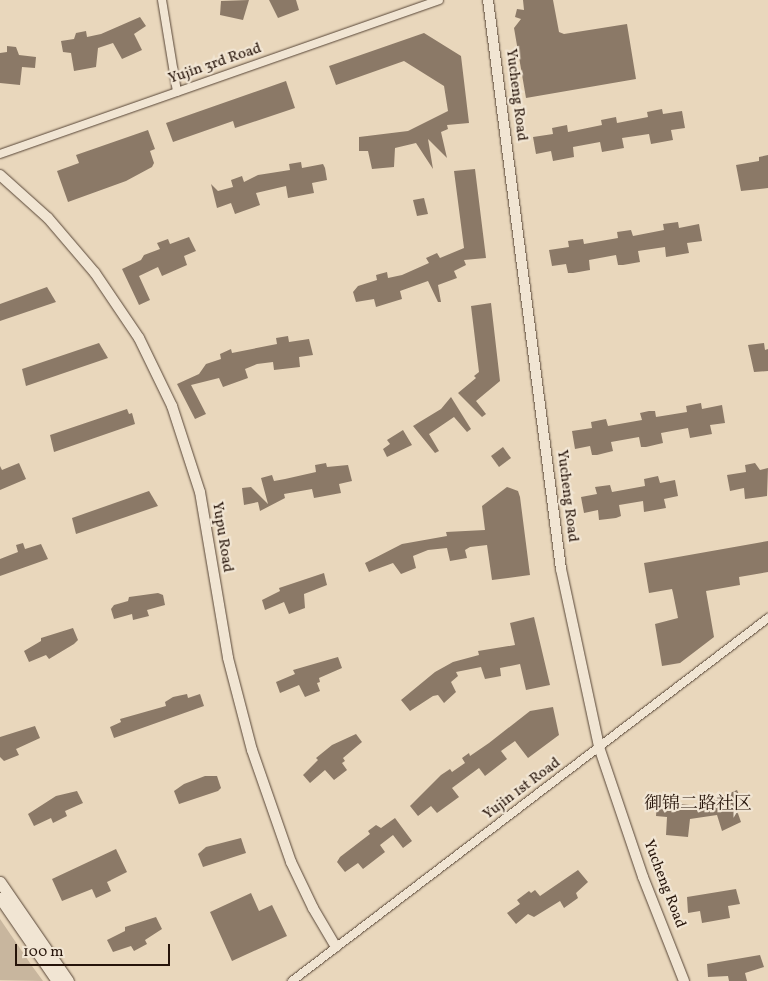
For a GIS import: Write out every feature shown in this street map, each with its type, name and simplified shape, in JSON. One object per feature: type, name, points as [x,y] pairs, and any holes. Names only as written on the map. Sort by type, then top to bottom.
[{"type":"main road","points":[[0,882],[68,981]]},
{"type":"main road","points":[[0,898],[57,981]]},
{"type":"street","points":[[162,0],[176,92]]},
{"type":"street","name":"Yujin 3rd Road","points":[[0,154],[439,0]]},
{"type":"street","name":"Yucheng Road","points":[[488,0],[561,569],[599,747],[643,877],[684,981]]},
{"type":"street","name":"Yupu Road","points":[[0,175],[48,218],[95,273],[139,338],[172,406],[200,492],[228,658],[252,750],[292,862],[313,908],[336,946]]},
{"type":"street","name":"Yujin 1st Road","points":[[292,981],[768,618]]},
{"type":"shaded area","points":[[0,919],[32,966],[43,981],[0,980]]},
{"type":"building","points":[[249,0],[243,20],[220,15],[221,1]]},
{"type":"building","points":[[269,0],[296,0],[299,10],[278,18]]},
{"type":"building","points":[[523,0],[553,0],[559,32],[564,34],[627,24],[636,79],[526,98],[514,28],[521,19],[515,17],[517,9],[524,10]]},
{"type":"building","points":[[140,17],[146,26],[134,34],[142,50],[122,59],[113,43],[98,48],[96,67],[74,71],[71,53],[63,52],[61,41],[74,39],[76,33],[86,31],[87,37],[101,34]]},
{"type":"building","points":[[424,33],[461,56],[469,123],[447,125],[448,129],[441,132],[447,158],[428,139],[433,169],[416,143],[395,148],[394,167],[372,169],[368,151],[359,151],[359,137],[408,131],[448,111],[444,86],[404,61],[336,85],[329,66]]},
{"type":"building","points":[[7,46],[16,47],[19,55],[36,57],[35,68],[22,67],[20,85],[0,83],[0,53],[7,52]]},
{"type":"building","points":[[286,81],[295,108],[235,128],[233,121],[173,142],[166,123]]},
{"type":"building","points":[[662,109],[663,114],[682,111],[685,128],[671,130],[673,140],[651,144],[649,134],[622,138],[624,148],[602,152],[600,142],[573,147],[574,157],[553,161],[551,151],[536,154],[533,137],[553,134],[552,128],[567,125],[568,132],[602,125],[601,120],[616,117],[617,123],[648,117],[647,112]]},
{"type":"building","points":[[148,130],[155,149],[150,151],[154,163],[152,167],[126,181],[68,202],[57,171],[79,163],[76,155]]},
{"type":"building","points":[[768,155],[768,188],[741,191],[736,165],[759,161],[759,157]]},
{"type":"building","points":[[301,162],[302,168],[323,164],[325,168],[327,180],[312,183],[314,193],[288,198],[286,186],[256,193],[260,205],[235,214],[231,203],[217,208],[211,184],[218,191],[233,187],[231,180],[242,176],[244,182],[258,175],[290,170],[289,164]]},
{"type":"building","points":[[475,169],[486,258],[464,260],[466,265],[454,271],[457,278],[438,285],[441,302],[438,302],[428,281],[400,291],[402,299],[376,307],[374,299],[356,302],[353,292],[358,286],[377,280],[376,275],[387,272],[388,278],[402,275],[429,263],[426,258],[437,253],[440,258],[464,248],[454,171]]},
{"type":"building","points":[[424,198],[428,214],[417,216],[413,200]]},
{"type":"building","points":[[678,222],[679,228],[699,224],[702,241],[687,243],[689,253],[666,257],[665,247],[638,251],[640,262],[618,265],[616,255],[589,260],[590,270],[573,273],[568,273],[566,264],[552,266],[549,250],[569,247],[568,241],[583,239],[584,244],[618,238],[617,232],[631,230],[633,236],[664,230],[663,224]]},
{"type":"building","points":[[189,237],[196,251],[184,256],[187,265],[162,276],[158,267],[139,276],[150,300],[139,305],[122,269],[141,260],[144,255],[160,249],[157,243],[168,239],[170,244]]},
{"type":"building","points":[[47,287],[56,302],[0,321],[0,304]]},
{"type":"building","points":[[491,303],[500,381],[476,401],[486,414],[482,417],[458,393],[476,378],[474,376],[479,372],[471,306]]},
{"type":"building","points":[[288,336],[289,342],[309,339],[313,355],[299,357],[300,367],[274,370],[273,362],[257,364],[245,369],[248,378],[223,387],[219,378],[191,385],[206,414],[195,419],[177,384],[199,374],[206,364],[221,359],[220,354],[231,349],[232,353],[277,344],[276,338]]},
{"type":"building","points":[[99,343],[108,358],[26,386],[22,369]]},
{"type":"building","points":[[764,343],[765,350],[768,349],[768,371],[754,372],[748,345]]},
{"type":"building","points":[[451,397],[471,429],[467,432],[454,417],[429,434],[439,451],[435,453],[413,426],[441,409]]},
{"type":"building","points":[[701,403],[702,409],[722,405],[725,423],[710,425],[712,434],[690,438],[688,428],[661,433],[663,443],[646,447],[641,447],[639,437],[611,442],[613,451],[597,455],[592,455],[590,446],[575,449],[572,431],[592,428],[591,422],[606,419],[608,426],[642,420],[640,413],[649,411],[655,411],[656,417],[687,412],[686,406]]},
{"type":"building","points":[[127,409],[129,414],[132,413],[135,424],[54,452],[50,435]]},
{"type":"building","points":[[403,430],[412,445],[387,457],[383,449],[390,444],[387,440]]},
{"type":"building","points":[[503,447],[511,458],[499,467],[491,456]]},
{"type":"building","points":[[19,463],[26,479],[0,490],[0,466],[2,470]]},
{"type":"building","points":[[326,463],[327,467],[348,465],[352,481],[339,484],[341,493],[314,498],[312,489],[284,494],[285,498],[260,511],[258,502],[244,505],[242,488],[251,487],[268,504],[261,478],[272,475],[274,481],[316,472],[315,465]]},
{"type":"building","points":[[755,463],[760,470],[768,468],[767,496],[745,499],[744,488],[730,491],[727,475],[746,472],[745,465]]},
{"type":"building","points":[[658,476],[660,483],[675,480],[678,496],[664,499],[666,508],[644,512],[643,501],[619,505],[621,516],[616,518],[599,520],[598,510],[584,513],[581,497],[597,494],[595,487],[610,485],[612,492],[645,486],[644,479]]},
{"type":"building","points":[[507,487],[518,491],[520,497],[530,575],[492,580],[487,545],[470,547],[465,550],[467,558],[450,561],[447,548],[428,550],[413,556],[416,568],[401,574],[393,563],[369,572],[365,563],[402,544],[447,536],[446,532],[485,530],[482,506]]},
{"type":"building","points":[[149,491],[158,506],[76,534],[72,518]]},
{"type":"building","points":[[768,541],[768,572],[739,577],[740,585],[706,591],[714,637],[680,663],[662,666],[655,624],[678,618],[672,589],[649,593],[644,563]]},
{"type":"building","points":[[23,543],[25,549],[41,544],[48,559],[0,576],[0,559],[18,552],[16,545]]},
{"type":"building","points":[[324,573],[327,585],[304,594],[305,608],[289,614],[284,602],[265,610],[262,600],[280,591],[279,588]]},
{"type":"building","points":[[158,593],[163,595],[165,605],[147,610],[149,616],[133,620],[132,614],[114,619],[111,609],[114,605],[128,601],[129,597]]},
{"type":"building","points":[[534,617],[550,685],[526,690],[520,664],[500,668],[501,676],[485,679],[481,667],[456,672],[458,676],[451,682],[456,692],[444,703],[438,695],[433,696],[410,711],[401,700],[435,672],[453,662],[479,655],[478,651],[515,645],[510,623]]},
{"type":"building","points":[[73,628],[78,640],[74,644],[49,659],[46,655],[29,662],[24,651],[41,641],[41,638]]},
{"type":"building","points":[[338,657],[342,668],[319,678],[320,682],[317,683],[320,691],[305,697],[299,685],[280,693],[276,682],[295,674],[293,670]]},
{"type":"building","points":[[187,694],[188,698],[200,694],[204,706],[114,738],[110,727],[121,722],[120,719],[166,706],[165,702],[173,697]]},
{"type":"building","points":[[553,707],[559,735],[528,758],[515,741],[501,751],[507,759],[485,776],[479,768],[452,788],[459,797],[437,813],[431,806],[418,816],[410,806],[441,775],[450,769],[452,772],[465,763],[462,758],[469,753],[470,756],[530,711]]},
{"type":"building","points":[[35,726],[40,738],[16,749],[19,755],[4,761],[0,757],[0,737]]},
{"type":"building","points":[[356,734],[362,742],[343,758],[345,761],[342,763],[347,770],[334,780],[325,770],[310,783],[303,775],[318,760],[316,758],[332,745]]},
{"type":"building","points":[[205,776],[217,776],[221,788],[218,791],[179,804],[174,791],[184,784]]},
{"type":"building","points":[[737,790],[741,800],[735,805],[741,822],[722,831],[717,815],[690,819],[688,837],[666,835],[667,817],[656,816],[657,802],[700,806]]},
{"type":"building","points":[[77,791],[83,803],[65,811],[67,816],[53,823],[51,818],[34,826],[28,814],[56,796]]},
{"type":"building","points":[[395,818],[412,841],[403,848],[393,835],[380,845],[385,852],[363,869],[358,863],[345,872],[337,862],[340,857],[370,834],[368,831],[376,825],[381,828]]},
{"type":"building","points":[[241,838],[246,853],[203,867],[198,854],[206,847]]},
{"type":"building","points":[[116,849],[127,872],[107,882],[111,891],[96,898],[92,889],[62,901],[52,879]]},
{"type":"building","points":[[578,870],[588,882],[576,893],[578,898],[564,908],[560,901],[534,917],[528,914],[516,924],[507,913],[520,904],[517,900],[529,891],[531,893],[535,890],[540,896]]},
{"type":"building","points":[[736,889],[740,904],[728,906],[730,918],[702,923],[700,911],[688,913],[687,897]]},
{"type":"building","points":[[251,893],[259,911],[272,905],[287,936],[232,961],[210,912]]},
{"type":"building","points":[[156,917],[162,929],[145,940],[147,944],[134,951],[131,946],[113,952],[107,940],[125,931],[125,927]]},
{"type":"building","points":[[760,955],[764,967],[745,973],[747,981],[729,981],[728,976],[708,977],[707,964]]},
{"type":"district","name":"御锦二路社区","points":[[698,805]]}]
